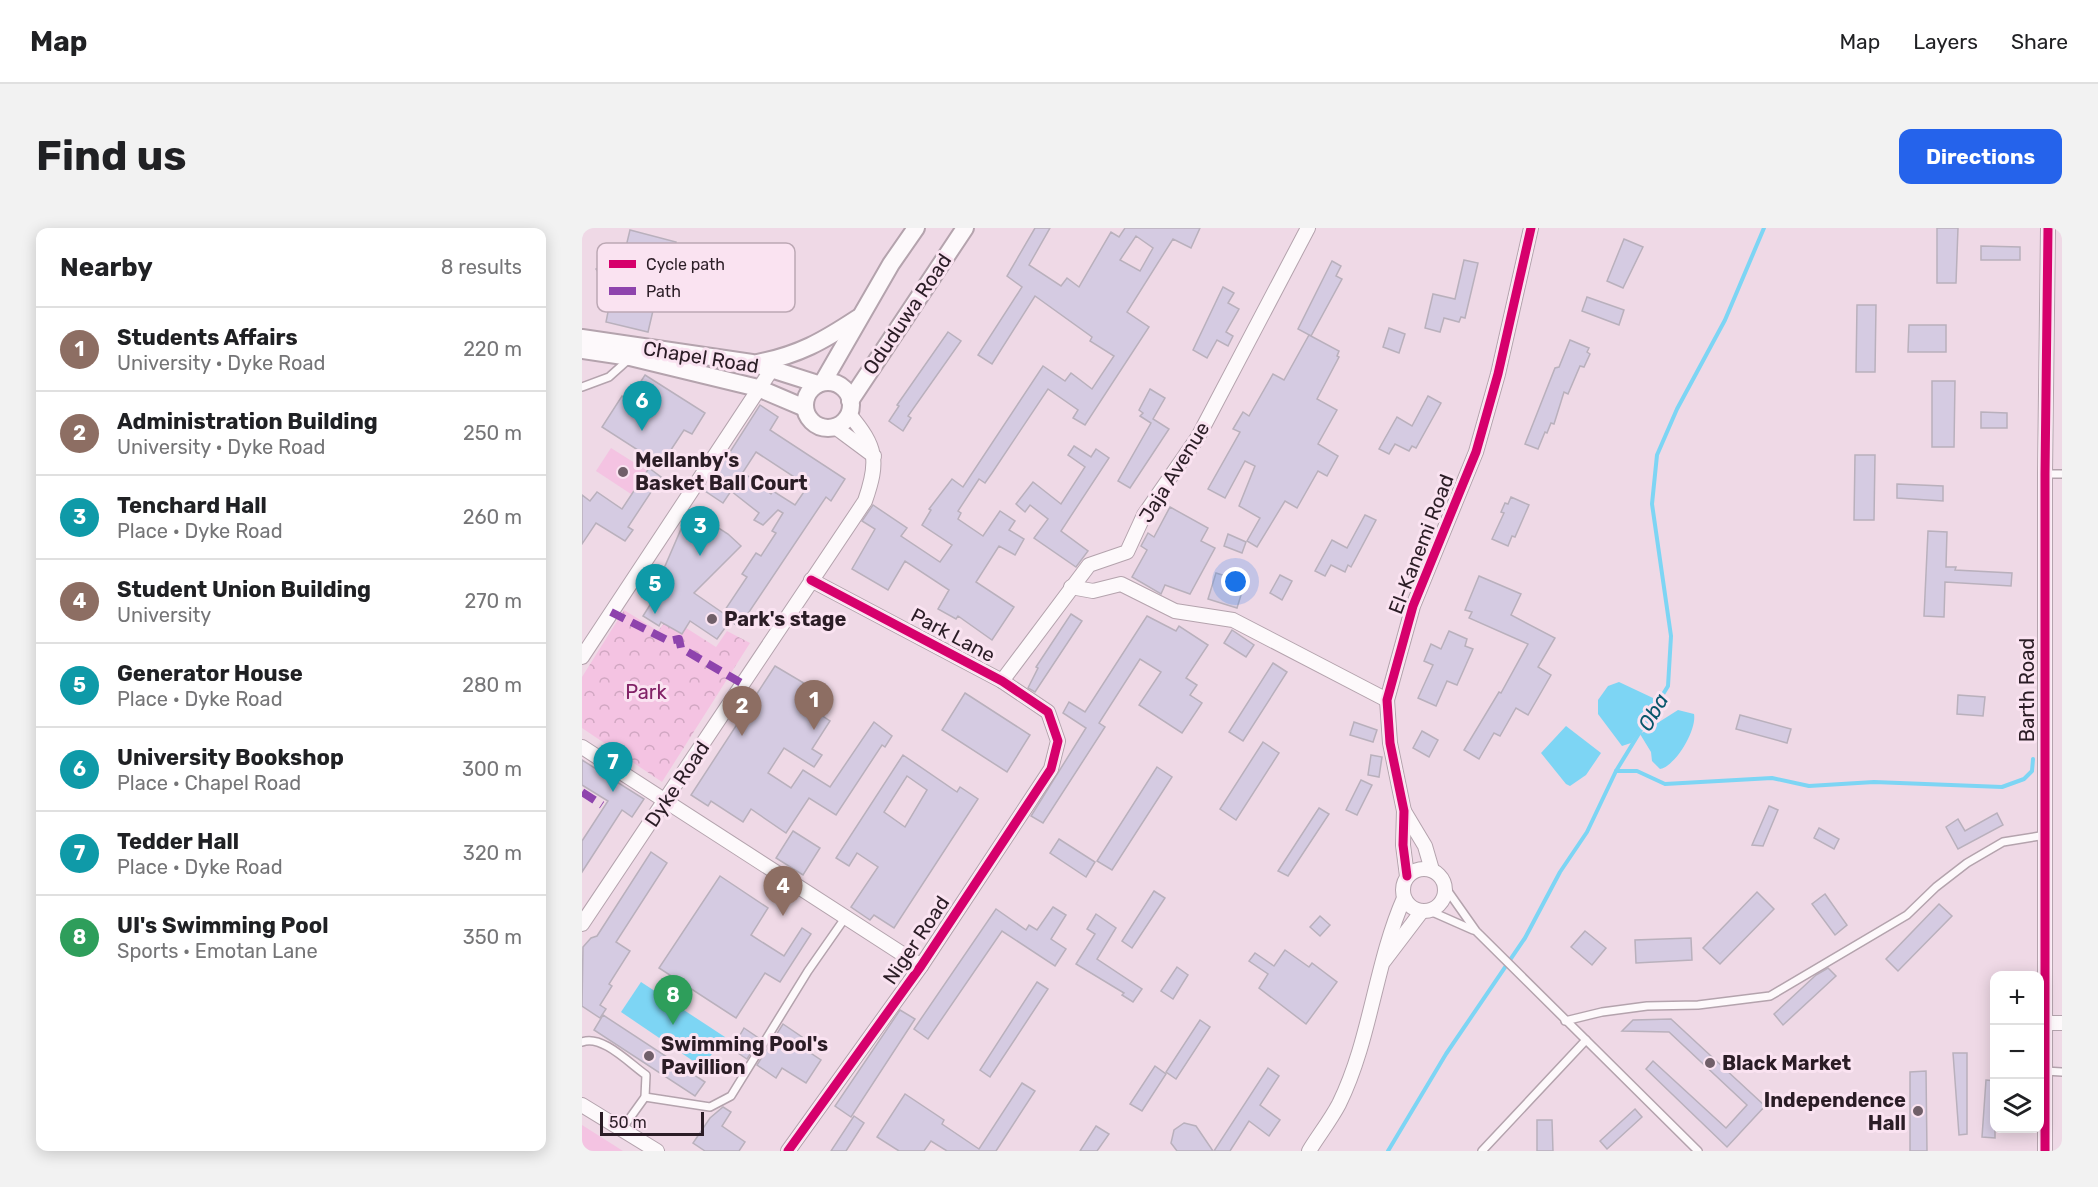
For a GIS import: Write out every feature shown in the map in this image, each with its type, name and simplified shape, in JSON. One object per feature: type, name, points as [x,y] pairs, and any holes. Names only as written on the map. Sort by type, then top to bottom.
[{"type":"street","name":"Oduduwa Road","points":[[821,383],[916,228]]},
{"type":"street","name":"Oduduwa Road","points":[[850,407],[965,228]]},
{"type":"street","name":"Jaja Avenue","points":[[1002,681],[1089,565],[1127,552],[1144,515],[1198,437],[1308,228]]},
{"type":"street","name":"El-Kanemi Road","points":[[1407,876],[1403,845],[1404,811],[1390,743],[1387,700],[1413,606],[1476,452],[1498,374],[1531,228]]},
{"type":"street","name":"Barth Road","points":[[2044,1023],[2048,228]]},
{"type":"street","points":[[752,363],[787,357],[811,348],[861,316]]},
{"type":"street","name":"Chapel Road","points":[[582,338],[752,363],[821,383]]},
{"type":"street","name":"Chapel Road","points":[[582,350],[630,357],[758,388],[805,408]]},
{"type":"street","points":[[582,657],[772,369]]},
{"type":"street","points":[[830,382],[844,388],[850,407],[866,433],[876,457],[835,427],[818,426],[809,418],[805,408],[808,393],[821,383],[830,382]]},
{"type":"street","points":[[835,427],[850,407]]},
{"type":"street","name":"Dyke Road","points":[[582,924],[866,501],[873,479],[876,457]]},
{"type":"street","name":"Park Lane","points":[[811,580],[1002,681],[1048,712],[1058,741]]},
{"type":"street","points":[[1071,587],[1093,591],[1121,584],[1175,611],[1233,620],[1387,700]]},
{"type":"street","name":"Niger Road","points":[[788,1151],[921,966],[1051,769],[1058,741]]},
{"type":"street","points":[[582,747],[921,966]]},
{"type":"street","name":"El-Kanemi Road","points":[[1404,811],[1425,846],[1432,870]]},
{"type":"street","points":[[1383,963],[1426,911],[1442,902],[1445,887],[1443,880],[1432,870],[1420,868],[1407,876],[1402,890],[1409,905],[1426,911]]},
{"type":"street","points":[[1309,1151],[1339,1104],[1364,1033],[1383,963],[1389,930],[1404,897]]},
{"type":"street","points":[[2044,1023],[2062,1023]]},
{"type":"street","name":"Barth Road","points":[[2044,1071],[2045,1151]]},
{"type":"street","points":[[582,1105],[657,1151]]},
{"type":"lane","points":[[582,387],[609,377],[630,357]]},
{"type":"lane","points":[[2045,474],[2062,474]]},
{"type":"lane","points":[[1565,1021],[1624,1009],[1698,1005],[1770,996],[1907,915],[1943,881],[2003,842],[2046,835]]},
{"type":"lane","points":[[1445,887],[1476,931],[1496,952],[1698,1151]]},
{"type":"lane","points":[[1426,911],[1476,931]]},
{"type":"lane","points":[[645,1097],[710,1107],[731,1096],[808,971],[845,918]]},
{"type":"lane","points":[[582,1042],[587,1040],[602,1043],[646,1075],[645,1097],[622,1130]]},
{"type":"lane","points":[[1482,1151],[1586,1040]]},
{"type":"lane","points":[[2044,1071],[2062,1072]]},
{"type":"green space","name":"Mellanby's Basket Ball Court","points":[[611,448],[649,472],[634,496],[596,471]]},
{"type":"green space","name":"Park","points":[[624,610],[658,631],[669,617],[716,647],[727,631],[750,643],[662,782],[582,728],[582,677]]},
{"type":"green space","points":[[582,1125],[623,1151],[582,1151]]},
{"type":"water","points":[[1619,682],[1653,698],[1654,709],[1631,743],[1622,746],[1598,714],[1598,700],[1608,686]]},
{"type":"water","points":[[1678,710],[1694,714],[1692,729],[1679,754],[1660,769],[1652,761],[1651,752],[1640,734]]},
{"type":"water","points":[[1566,726],[1601,753],[1586,775],[1570,786],[1541,753]]},
{"type":"water","points":[[641,982],[725,1037],[702,1067],[621,1012]]},
{"type":"building","points":[[1035,228],[1050,228],[1029,265],[1061,286],[1067,278],[1079,287],[1111,232],[1119,237],[1125,228],[1200,228],[1191,248],[1173,239],[1127,312],[1149,327],[1085,425],[1073,418],[1078,410],[1048,389],[985,483],[979,479],[958,511],[961,513],[958,519],[983,536],[1000,511],[1015,521],[1009,530],[1024,539],[1015,555],[999,546],[976,582],[1014,607],[992,640],[958,616],[956,619],[938,609],[949,590],[905,561],[888,590],[852,569],[875,529],[862,521],[873,505],[907,528],[901,536],[940,562],[952,545],[922,525],[931,510],[929,509],[952,479],[963,487],[1043,366],[1065,381],[1071,373],[1092,389],[1114,356],[1090,341],[1092,337],[1035,296],[992,364],[978,355],[1022,287],[1007,276]],"holes":[[[1136,236],[1153,248],[1140,271],[1120,260]]]},
{"type":"building","points":[[1937,228],[1958,228],[1956,283],[1937,283]]},
{"type":"building","points":[[630,230],[676,242],[676,243],[627,243]]},
{"type":"building","points":[[1624,239],[1643,247],[1623,288],[1607,281]]},
{"type":"building","points":[[1981,246],[2020,247],[2020,260],[1981,260]]},
{"type":"building","points":[[1464,260],[1478,263],[1465,318],[1461,317],[1459,322],[1444,318],[1440,332],[1425,328],[1433,294],[1455,299]]},
{"type":"building","points":[[1332,261],[1341,266],[1336,276],[1342,279],[1311,336],[1298,329]]},
{"type":"building","points":[[1223,287],[1234,293],[1228,303],[1239,309],[1226,332],[1233,336],[1228,346],[1217,340],[1207,358],[1193,350]]},
{"type":"building","points":[[1587,297],[1624,310],[1619,325],[1582,311]]},
{"type":"building","points":[[1857,305],[1876,305],[1875,372],[1856,372]]},
{"type":"building","points":[[608,312],[653,312],[648,332],[606,322]]},
{"type":"building","points":[[1909,325],[1946,325],[1946,352],[1908,352]]},
{"type":"building","points":[[1389,328],[1405,334],[1399,353],[1383,347]]},
{"type":"building","points":[[948,332],[961,341],[908,416],[911,418],[903,431],[889,421],[899,406],[897,405]]},
{"type":"building","points":[[1309,335],[1339,351],[1337,356],[1339,357],[1317,399],[1337,410],[1318,444],[1338,456],[1327,476],[1318,471],[1297,508],[1285,501],[1257,547],[1247,541],[1260,518],[1239,506],[1255,466],[1245,461],[1225,498],[1208,489],[1240,432],[1233,429],[1243,412],[1249,416],[1273,374],[1284,380]]},
{"type":"building","points":[[1570,340],[1589,348],[1587,352],[1590,354],[1584,367],[1580,366],[1568,394],[1564,392],[1554,424],[1551,423],[1547,433],[1545,432],[1538,449],[1525,444],[1555,368],[1559,367]]},
{"type":"building","points":[[645,375],[705,413],[692,434],[684,430],[661,465],[602,427],[622,396],[629,400]]},
{"type":"building","points":[[1932,381],[1955,381],[1954,447],[1932,447]]},
{"type":"building","points":[[1150,389],[1165,398],[1153,419],[1169,429],[1130,488],[1118,481],[1151,423],[1140,416],[1143,413],[1139,410]]},
{"type":"building","points":[[1428,396],[1441,403],[1416,448],[1412,446],[1409,451],[1395,444],[1389,454],[1379,449],[1397,417],[1412,426]]},
{"type":"building","points":[[760,405],[778,417],[770,430],[845,479],[831,501],[826,497],[739,627],[730,621],[717,639],[690,621],[682,634],[661,622],[659,626],[643,616],[660,589],[652,583],[665,566],[688,513],[700,516],[728,534],[741,546],[694,593],[723,613],[747,577],[742,574],[756,553],[761,556],[776,533],[772,531],[783,513],[778,510],[763,525],[754,520],[759,513],[731,491],[723,503],[705,491]],"holes":[[[756,452],[808,486],[795,505],[773,491],[771,494],[743,472]]]},
{"type":"building","points":[[1981,412],[2007,413],[2007,428],[1981,428]]},
{"type":"building","points":[[1074,446],[1091,457],[1096,449],[1109,458],[1061,531],[1088,551],[1076,567],[1034,538],[1048,519],[1030,505],[1025,512],[1016,504],[1033,482],[1061,504],[1085,467],[1068,455]]},
{"type":"building","points":[[1855,455],[1875,455],[1874,520],[1854,520]]},
{"type":"building","points":[[649,468],[661,477],[628,527],[633,530],[625,541],[596,523],[582,544],[582,495],[590,501],[597,492],[622,509]]},
{"type":"building","points":[[1897,484],[1943,486],[1943,501],[1897,498]]},
{"type":"building","points":[[1511,497],[1529,505],[1515,537],[1512,536],[1508,546],[1492,539],[1504,513],[1501,512],[1505,503],[1508,504]]},
{"type":"building","points":[[1170,507],[1208,528],[1201,541],[1215,548],[1190,594],[1165,585],[1161,594],[1132,577],[1147,550],[1141,546],[1148,533],[1154,537]]},
{"type":"building","points":[[1365,515],[1376,520],[1351,567],[1348,565],[1345,572],[1331,565],[1325,576],[1315,571],[1332,540],[1347,548]]},
{"type":"building","points":[[1928,531],[1947,532],[1946,567],[1956,567],[1955,570],[2012,573],[2011,586],[1945,582],[1944,617],[1924,616]]},
{"type":"building","points":[[1228,534],[1246,542],[1242,553],[1224,546]]},
{"type":"building","points":[[1216,573],[1245,582],[1237,608],[1208,599]]},
{"type":"building","points":[[1280,575],[1292,581],[1282,600],[1270,593]]},
{"type":"building","points":[[1479,576],[1521,594],[1511,615],[1555,638],[1538,667],[1551,675],[1528,715],[1516,708],[1500,736],[1494,733],[1479,759],[1464,750],[1499,692],[1501,693],[1528,644],[1469,618],[1472,612],[1465,610]]},
{"type":"building","points":[[1071,614],[1082,621],[1035,692],[1028,688],[1038,668],[1036,667]]},
{"type":"building","points":[[1147,616],[1176,631],[1179,626],[1208,645],[1186,678],[1197,685],[1190,695],[1202,703],[1182,733],[1139,705],[1161,672],[1140,659],[1099,723],[1105,727],[1043,823],[1031,816],[1086,728],[1063,713],[1069,702],[1085,712]]},
{"type":"building","points":[[1232,630],[1254,645],[1246,657],[1224,643]]},
{"type":"building","points":[[1449,631],[1467,639],[1465,646],[1473,649],[1457,685],[1447,681],[1436,706],[1418,698],[1433,665],[1424,661],[1431,644],[1441,649]]},
{"type":"building","points":[[1273,663],[1287,672],[1243,741],[1229,732]]},
{"type":"building","points":[[775,666],[819,692],[809,707],[830,721],[812,749],[822,755],[814,767],[784,748],[768,773],[791,788],[803,770],[830,787],[874,722],[892,736],[885,747],[882,745],[836,815],[809,798],[786,833],[751,809],[743,822],[711,801],[708,806],[691,795]]},
{"type":"building","points":[[965,693],[1030,735],[1007,772],[942,730]]},
{"type":"building","points":[[1958,695],[1985,697],[1983,716],[1957,714]]},
{"type":"building","points":[[1740,715],[1791,729],[1787,743],[1736,729]]},
{"type":"building","points":[[1354,722],[1377,730],[1373,742],[1350,735]]},
{"type":"building","points":[[1422,731],[1438,740],[1429,757],[1413,748]]},
{"type":"building","points":[[1263,742],[1279,753],[1236,820],[1220,809]]},
{"type":"building","points":[[903,755],[957,792],[960,787],[978,799],[894,928],[874,915],[870,920],[851,907],[878,867],[857,853],[849,866],[836,858]],"holes":[[[907,776],[927,790],[905,827],[884,812]]]},
{"type":"building","points":[[1371,755],[1382,757],[1379,777],[1368,775]]},
{"type":"building","points":[[582,760],[644,799],[632,817],[622,810],[582,872],[582,841],[608,801],[582,785]]},
{"type":"building","points":[[1157,767],[1172,777],[1112,870],[1097,861]]},
{"type":"building","points":[[1361,780],[1372,785],[1357,815],[1346,810]]},
{"type":"building","points":[[1769,806],[1778,810],[1763,846],[1752,845]]},
{"type":"building","points":[[1319,808],[1329,814],[1288,876],[1278,871]]},
{"type":"building","points":[[1997,813],[2003,825],[1958,849],[1946,827],[1958,819],[1965,831]]},
{"type":"building","points":[[1819,828],[1839,839],[1834,849],[1814,838]]},
{"type":"building","points":[[793,831],[820,848],[803,875],[776,858]]},
{"type":"building","points":[[1059,839],[1095,862],[1086,877],[1050,853]]},
{"type":"building","points":[[651,852],[667,863],[616,942],[630,951],[609,984],[612,986],[600,1005],[606,1009],[600,1018],[582,1006],[583,947],[591,938],[597,936]]},
{"type":"building","points":[[720,876],[768,908],[751,935],[784,956],[802,928],[811,934],[780,982],[765,973],[736,1018],[659,968]]},
{"type":"building","points":[[1154,891],[1165,898],[1132,948],[1122,941]]},
{"type":"building","points":[[1757,892],[1774,909],[1720,964],[1703,948]]},
{"type":"building","points":[[1825,894],[1847,925],[1835,935],[1812,904]]},
{"type":"building","points":[[1939,904],[1952,916],[1898,971],[1886,959]]},
{"type":"building","points":[[1053,907],[1066,915],[1051,939],[1066,949],[1055,966],[1002,931],[928,1039],[914,1029],[996,909],[1026,930],[1029,925],[1037,930]]},
{"type":"building","points":[[1096,914],[1116,928],[1097,959],[1142,989],[1133,1002],[1122,995],[1124,993],[1076,964],[1095,934],[1087,929]]},
{"type":"building","points":[[1320,916],[1330,925],[1320,936],[1310,927]]},
{"type":"building","points":[[1585,931],[1606,948],[1592,965],[1571,947]]},
{"type":"building","points":[[1691,938],[1692,960],[1636,963],[1635,940]]},
{"type":"building","points":[[1285,950],[1309,967],[1312,963],[1337,982],[1306,1024],[1259,988],[1268,974],[1249,961],[1255,953],[1274,966]]},
{"type":"building","points":[[1177,967],[1188,975],[1173,999],[1161,991]]},
{"type":"building","points":[[1828,968],[1836,976],[1783,1025],[1774,1014],[1816,975]]},
{"type":"building","points":[[1037,982],[1048,989],[990,1077],[980,1070]]},
{"type":"building","points":[[900,1010],[915,1019],[851,1117],[835,1106]]},
{"type":"building","name":"Swimming Pool's Pavillion","points":[[603,1015],[705,1082],[695,1096],[594,1030]]},
{"type":"building","name":"Black Market","points":[[1671,1019],[1765,1106],[1727,1147],[1646,1069],[1653,1061],[1726,1128],[1747,1105],[1669,1032],[1622,1031],[1633,1020]]},
{"type":"building","points":[[1200,1020],[1210,1027],[1176,1079],[1166,1072]]},
{"type":"building","points":[[783,1024],[802,1037],[797,1044],[821,1060],[806,1083],[782,1068],[776,1078],[757,1065]]},
{"type":"building","points":[[744,1028],[760,1039],[747,1059],[732,1049]]},
{"type":"building","points":[[1953,1053],[1967,1053],[1967,1134],[1959,1135]]},
{"type":"building","points":[[1155,1066],[1166,1074],[1142,1111],[1130,1104]]},
{"type":"building","points":[[1268,1068],[1279,1076],[1260,1105],[1280,1120],[1269,1136],[1249,1121],[1230,1151],[1214,1151]]},
{"type":"building","name":"Independence Hall","points":[[1926,1071],[1927,1151],[1910,1151],[1910,1072]]},
{"type":"building","points":[[1986,1080],[1990,1080],[1990,1133],[1995,1133],[1995,1138],[1982,1137]]},
{"type":"building","points":[[1022,1083],[1035,1091],[996,1151],[947,1151],[931,1141],[924,1151],[899,1151],[877,1137],[905,1094],[944,1120],[942,1124],[979,1149]]},
{"type":"building","points":[[723,1107],[731,1112],[722,1126],[745,1142],[739,1151],[705,1151],[693,1143],[710,1118]]},
{"type":"building","points":[[1635,1109],[1642,1117],[1607,1149],[1600,1141]]},
{"type":"building","points":[[854,1116],[864,1123],[846,1151],[831,1151]]},
{"type":"building","points":[[1537,1120],[1552,1120],[1553,1151],[1537,1151]]},
{"type":"building","points":[[1184,1123],[1196,1126],[1213,1151],[1177,1151],[1171,1143],[1174,1130]]},
{"type":"building","points":[[1096,1126],[1109,1134],[1097,1151],[1080,1151]]},
{"type":"waterway","name":"Oba","points":[[1388,1151],[1446,1054],[1525,938],[1560,872],[1587,832],[1616,771],[1668,686],[1671,636],[1652,504],[1657,455],[1677,409],[1725,320],[1764,228]]},
{"type":"waterway","points":[[1616,771],[1637,771],[1665,784],[1772,778],[1809,786],[1874,782],[2002,787],[2024,779],[2032,771],[2033,759]]},
{"type":"marked path","points":[[611,612],[669,641],[679,639],[681,648],[743,684]]},
{"type":"marked path","points":[[582,792],[602,805]]},
{"type":"cycle path","points":[[1407,876],[1403,845],[1404,811],[1390,743],[1387,700],[1413,606],[1476,452],[1498,374],[1531,228]]},
{"type":"cycle path","points":[[2045,1151],[2045,474],[2048,228]]},
{"type":"cycle path","points":[[788,1151],[921,966],[1051,769],[1058,741],[1048,712],[1002,681],[811,580]]},
{"type":"place","name":"University Bookshop","points":[[642,431]]},
{"type":"place","name":"Mellanby's Basket Ball Court","points":[[623,472]]},
{"type":"place","name":"Tenchard Hall","points":[[700,556]]},
{"type":"place","name":"Generator House","points":[[655,614]]},
{"type":"place","name":"Park's stage","points":[[712,619]]},
{"type":"place","name":"Students Affairs","points":[[814,730]]},
{"type":"place","name":"Administration Building","points":[[742,736]]},
{"type":"place","name":"Tedder Hall","points":[[613,792]]},
{"type":"place","name":"Student Union Building","points":[[783,916]]},
{"type":"place","name":"UI's Swimming Pool","points":[[673,1025]]},
{"type":"place","name":"Swimming Pool's Pavillion","points":[[649,1056]]},
{"type":"place","name":"Black Market","points":[[1710,1063]]},
{"type":"place","name":"Independence Hall","points":[[1918,1111]]}]
